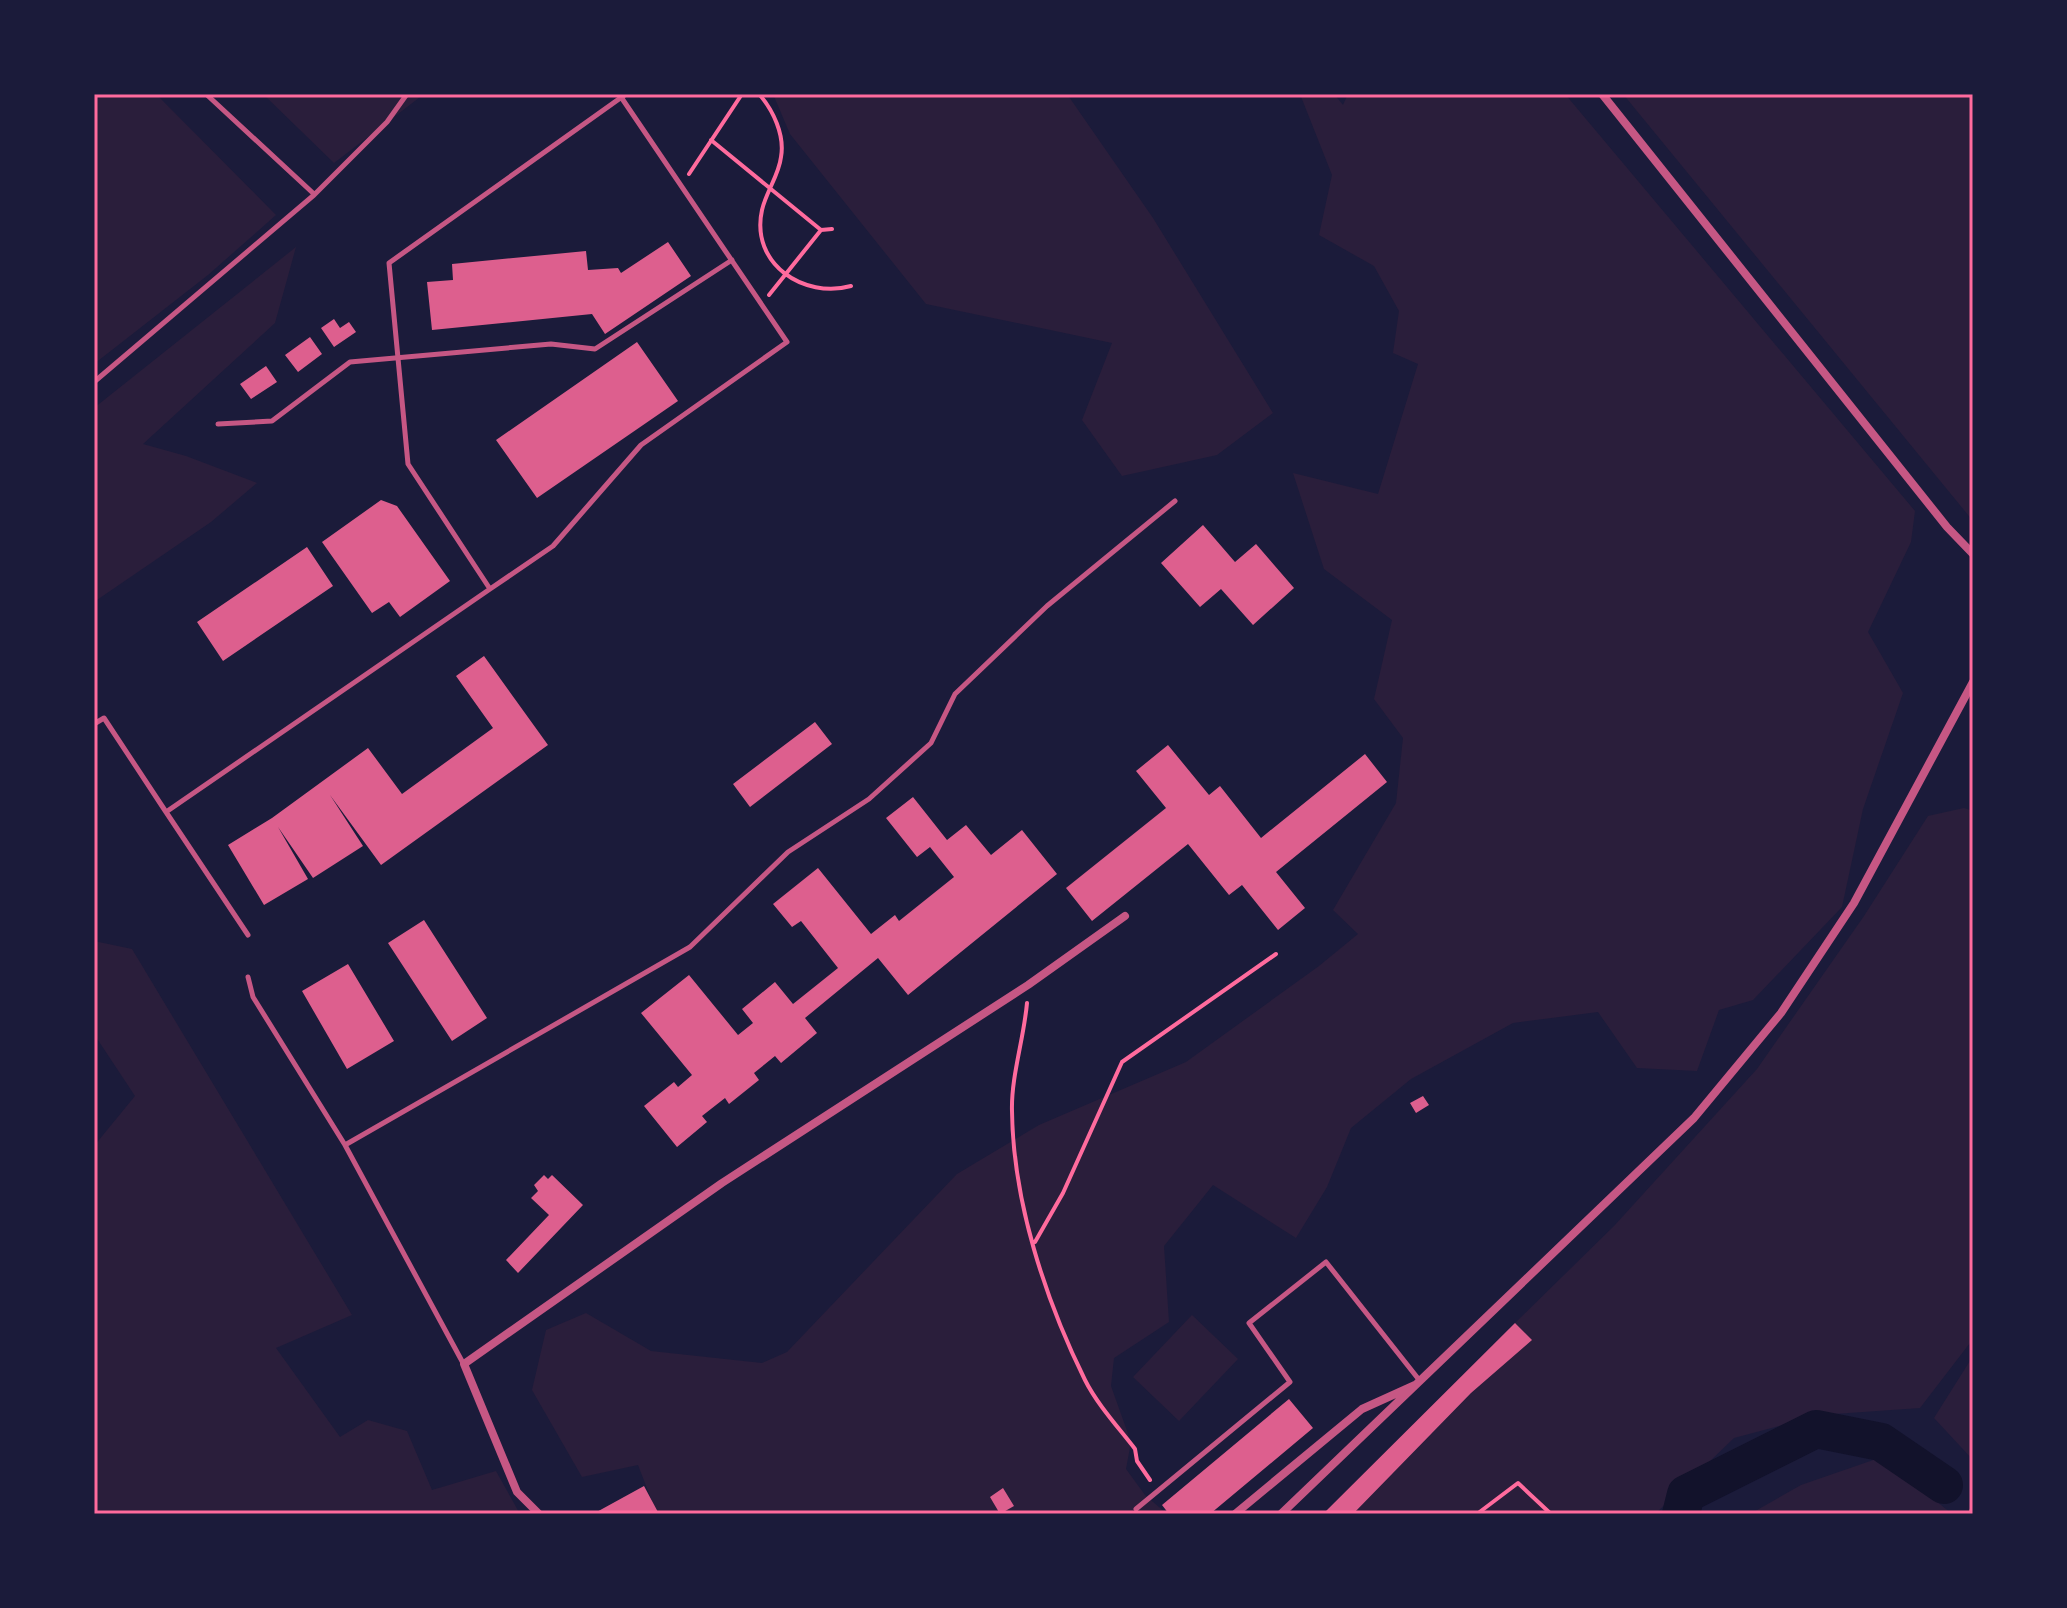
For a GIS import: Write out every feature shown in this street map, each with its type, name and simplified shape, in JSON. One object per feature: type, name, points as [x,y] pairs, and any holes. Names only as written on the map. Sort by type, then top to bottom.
[{"type":"street","points":[[1602,94],[1947,527],[1973,554]]},
{"type":"street","points":[[1281,1514],[1694,1118],[1781,1013],[1854,903],[1973,682]]},
{"type":"street","points":[[539,1514],[517,1492],[464,1364],[722,1183],[1028,985],[1125,916]]},
{"type":"street","points":[[1235,1514],[1362,1409],[1421,1382]]},
{"type":"lane","points":[[206,94],[314,195]]},
{"type":"lane","points":[[94,382],[314,195],[387,122],[407,94]]},
{"type":"lane","points":[[166,812],[553,546],[641,445],[787,342],[624,96],[389,263],[408,464],[490,589]]},
{"type":"lane","points":[[218,424],[272,421],[350,362],[551,344],[595,349],[732,260]]},
{"type":"lane","points":[[345,1145],[690,947],[788,852],[869,799],[931,743],[955,694],[1047,606],[1175,501]]},
{"type":"lane","points":[[94,724],[104,718],[248,935]]},
{"type":"lane","points":[[248,977],[253,997],[345,1145],[464,1364]]},
{"type":"lane","points":[[1136,1509],[1290,1382],[1249,1323],[1326,1262],[1421,1382]]},
{"type":"path","points":[[681,186],[742,94]]},
{"type":"path","points":[[759,94],[779,128],[781,157],[762,210],[762,237],[773,262],[785,275],[811,289],[831,291],[851,286]]},
{"type":"path","points":[[711,140],[821,230],[832,229]]},
{"type":"path","points":[[761,304],[821,230]]},
{"type":"path","points":[[1034,1244],[1063,1193],[1122,1062],[1276,954]]},
{"type":"path","points":[[1028,985],[1024,1041],[1012,1107],[1014,1165],[1034,1244],[1058,1317],[1086,1383],[1135,1449],[1137,1461],[1159,1492]]},
{"type":"path","points":[[1477,1514],[1518,1483],[1551,1514]]},
{"type":"shaded area","points":[[94,94],[156,94],[276,215],[208,275],[94,364]]},
{"type":"shaded area","points":[[263,94],[424,94],[334,163]]},
{"type":"shaded area","points":[[773,94],[1067,94],[1153,218],[1273,413],[1217,455],[1122,476],[1082,420],[1112,343],[926,304],[790,134]]},
{"type":"shaded area","points":[[1300,94],[1334,94],[1343,105],[1348,94],[1565,94],[1915,511],[1911,542],[1868,632],[1903,693],[1863,809],[1842,907],[1753,1000],[1719,1010],[1697,1071],[1637,1068],[1598,1012],[1513,1023],[1411,1079],[1351,1128],[1327,1187],[1296,1238],[1213,1185],[1164,1246],[1169,1322],[1114,1358],[1111,1386],[1131,1442],[1126,1469],[1145,1495],[1167,1514],[657,1514],[638,1465],[582,1477],[532,1390],[546,1330],[586,1313],[651,1351],[762,1363],[787,1352],[957,1174],[1039,1125],[1186,1062],[1358,934],[1333,910],[1396,803],[1403,738],[1374,699],[1392,620],[1324,569],[1293,473],[1378,494],[1418,364],[1393,353],[1399,311],[1374,266],[1319,235],[1332,175]]},
{"type":"shaded area","points":[[1623,94],[1973,94],[1973,521]]},
{"type":"shaded area","points":[[296,247],[275,323],[143,444],[186,456],[257,483],[211,522],[94,602],[94,408]]},
{"type":"shaded area","points":[[1964,808],[1973,811],[1973,1339],[1920,1408],[1820,1415],[1734,1438],[1655,1514],[1353,1514],[1471,1393],[1531,1340],[1515,1323],[1614,1226],[1757,1069],[1864,916],[1928,816]]},
{"type":"shaded area","points":[[94,941],[132,949],[352,1315],[276,1348],[340,1437],[368,1420],[407,1431],[432,1490],[496,1471],[520,1514],[94,1514],[94,1146],[135,1096],[94,1034]]},
{"type":"shaded area","points":[[1192,1315],[1238,1359],[1179,1421],[1133,1377]]},
{"type":"shaded area","points":[[1973,1356],[1973,1460],[1934,1418]]},
{"type":"shaded area","points":[[1882,1457],[1952,1514],[1750,1514],[1801,1485]]},
{"type":"building","points":[[668,242],[691,276],[605,334],[592,314],[432,330],[427,282],[453,280],[452,264],[586,251],[588,270],[618,268],[621,273]]},
{"type":"building","points":[[334,319],[340,328],[349,322],[356,332],[334,347],[321,328]]},
{"type":"building","points":[[310,337],[322,354],[298,372],[285,355]]},
{"type":"building","points":[[637,342],[678,401],[537,498],[496,440]]},
{"type":"building","points":[[266,366],[277,382],[251,399],[240,384]]},
{"type":"building","points":[[381,500],[397,506],[450,581],[400,617],[389,602],[372,613],[322,542]]},
{"type":"building","points":[[1203,525],[1235,562],[1256,544],[1294,588],[1253,625],[1221,589],[1200,607],[1161,563]]},
{"type":"building","points":[[307,547],[333,586],[223,661],[197,622]]},
{"type":"building","points":[[484,656],[548,745],[381,865],[330,795],[363,846],[313,878],[278,827],[308,879],[264,905],[228,845],[272,818],[368,748],[402,794],[493,728],[456,676]]},
{"type":"building","points":[[815,722],[832,744],[750,807],[733,784]]},
{"type":"building","points":[[1168,745],[1209,795],[1220,786],[1261,838],[1365,754],[1387,782],[1276,872],[1305,908],[1278,930],[1242,885],[1229,895],[1188,844],[1092,921],[1066,888],[1166,808],[1136,771]]},
{"type":"building","points":[[913,797],[947,840],[966,825],[991,855],[1022,830],[1057,874],[908,995],[878,958],[805,1018],[817,1033],[781,1063],[775,1056],[754,1073],[759,1080],[729,1104],[725,1098],[702,1116],[707,1122],[677,1147],[644,1106],[674,1082],[678,1087],[692,1075],[641,1013],[689,975],[738,1035],[753,1023],[742,1009],[775,982],[793,1004],[838,968],[801,921],[792,927],[773,904],[818,868],[871,934],[895,915],[899,921],[954,877],[930,847],[917,857],[886,818]]},
{"type":"building","points":[[424,920],[487,1018],[452,1041],[388,943]]},
{"type":"building","points":[[348,964],[394,1041],[347,1069],[302,991]]},
{"type":"building","points":[[1423,1096],[1429,1105],[1416,1113],[1410,1103]]},
{"type":"building","points":[[544,1175],[548,1179],[552,1175],[583,1205],[518,1273],[506,1260],[549,1215],[531,1198],[538,1191],[534,1185]]},
{"type":"building","points":[[1515,1323],[1532,1340],[1471,1393],[1353,1514],[1323,1514]]},
{"type":"building","points":[[1289,1399],[1313,1428],[1210,1514],[1169,1514],[1162,1505]]},
{"type":"building","points":[[644,1486],[659,1514],[593,1514]]},
{"type":"building","points":[[1003,1488],[1014,1506],[1000,1514],[990,1497]]},
{"type":"waterway","points":[[1681,1514],[1686,1494],[1816,1429],[1881,1442],[1944,1485]]},
{"type":"railway","points":[[1971,1514],[1973,1509]]}]
